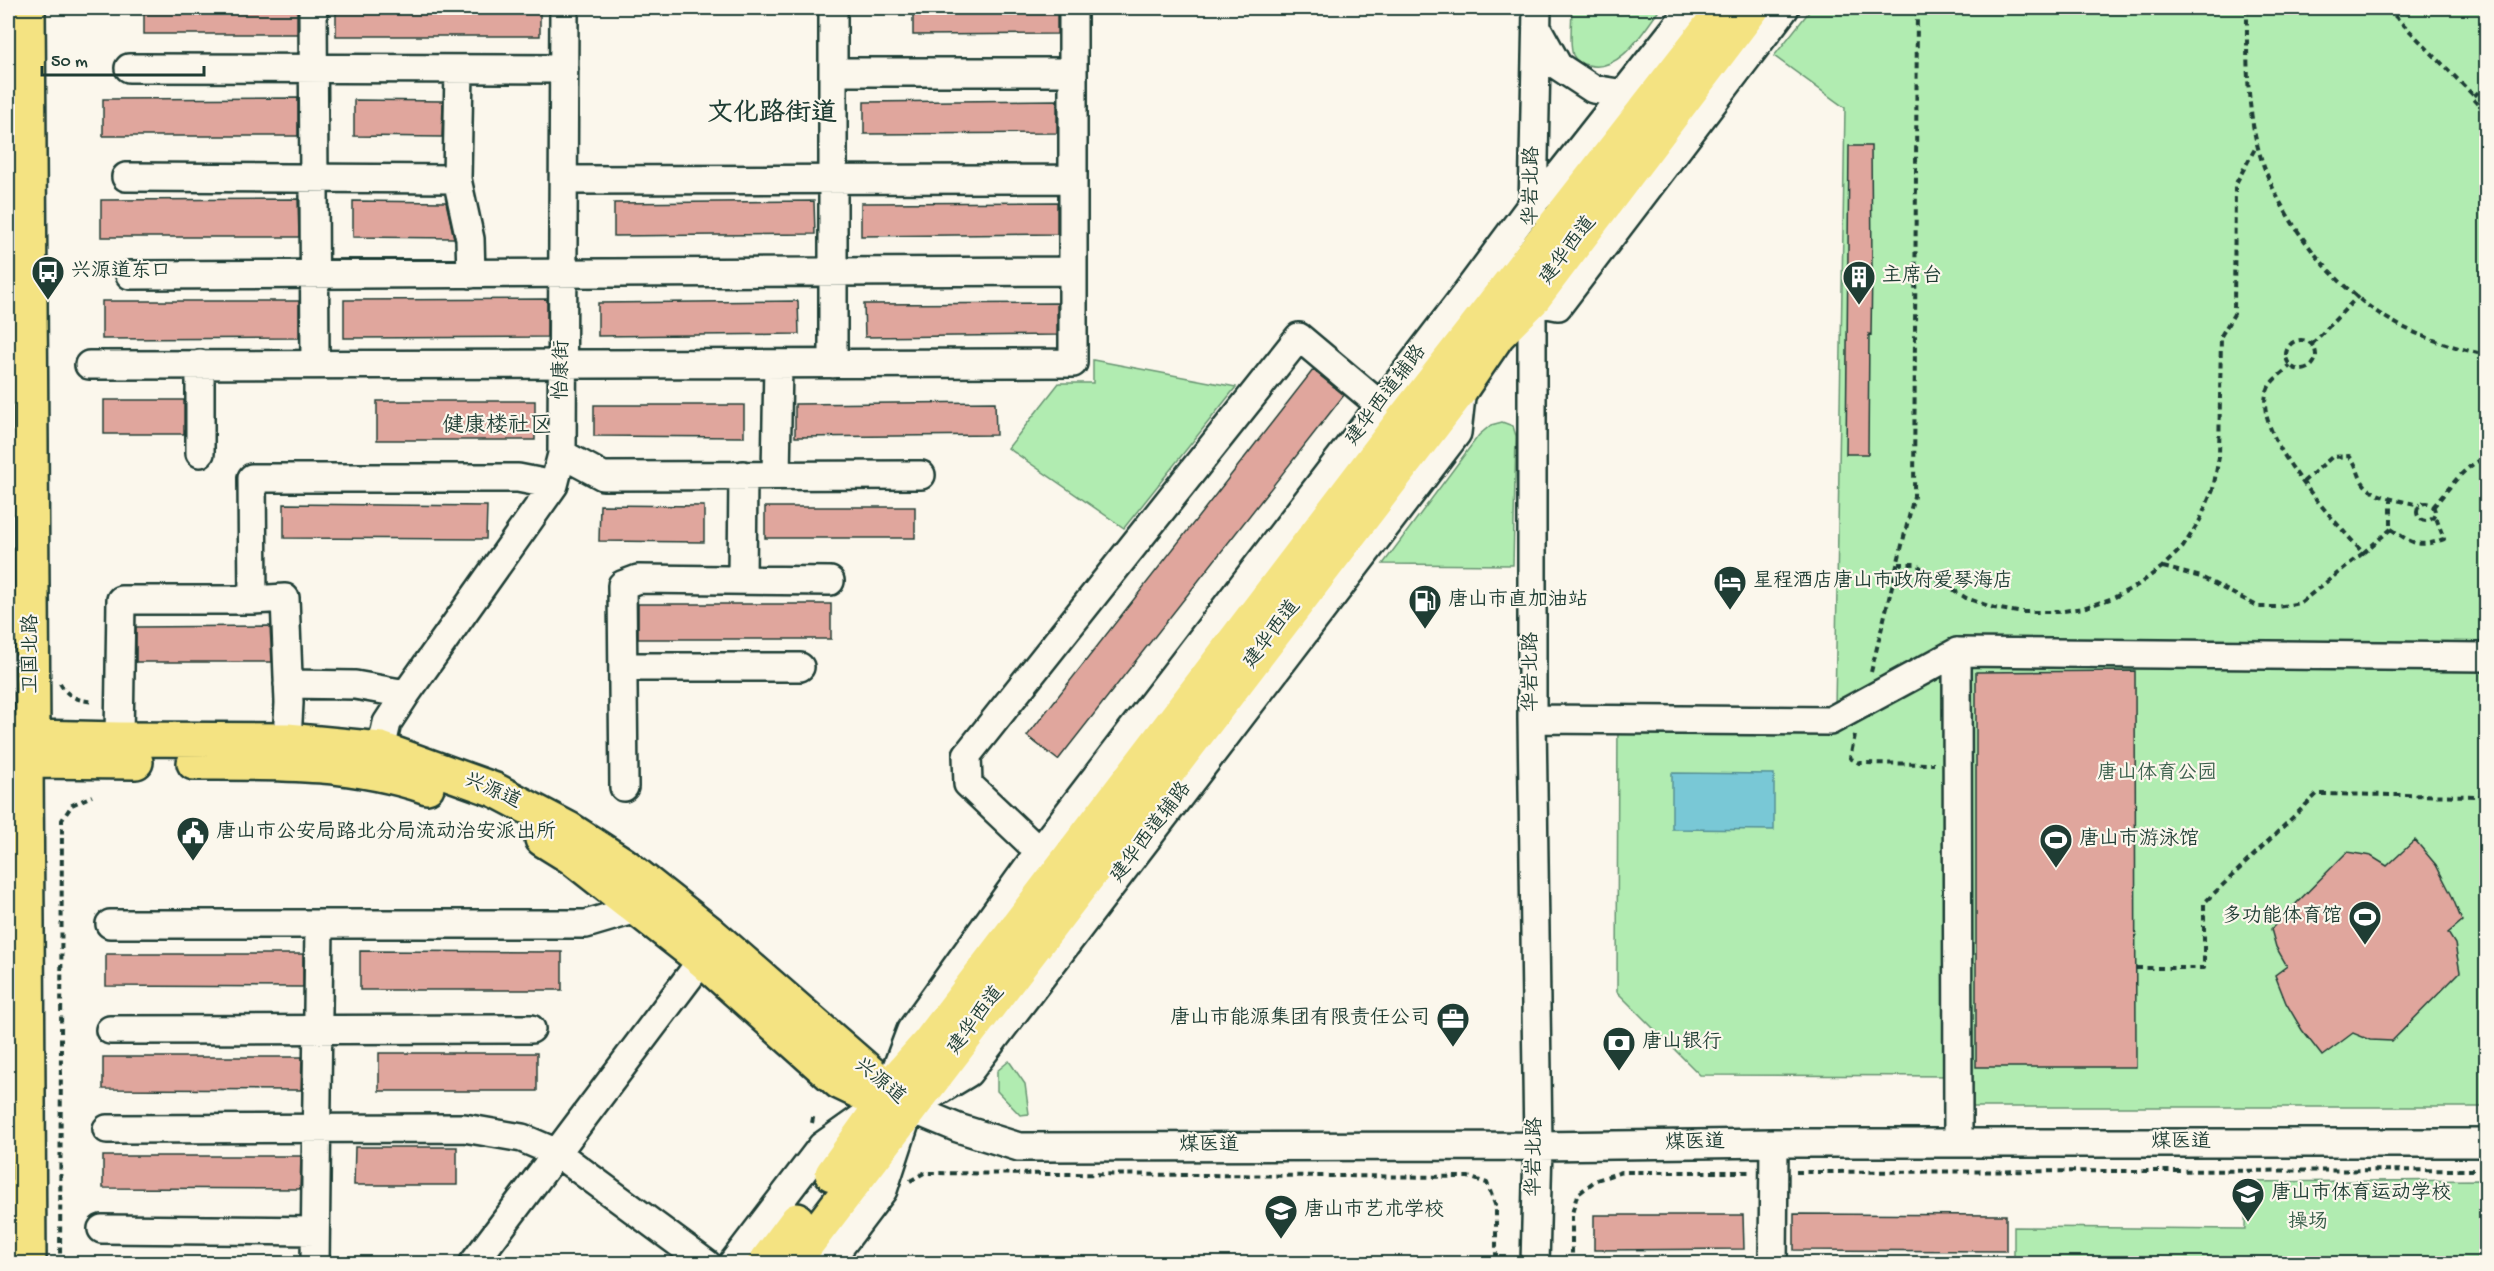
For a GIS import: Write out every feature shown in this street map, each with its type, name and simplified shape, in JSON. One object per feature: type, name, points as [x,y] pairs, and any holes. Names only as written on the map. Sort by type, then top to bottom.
[{"type":"main road","name":"卫国北路","points":[[28,8],[15,741],[29,1263]]},
{"type":"main road","name":"建华西道","points":[[792,1263],[928,1043],[1052,858],[1391,414],[1532,256],[1724,8]]},
{"type":"main road","name":"建华西道","points":[[764,1263],[1462,388],[1498,335],[1532,301],[1753,8]]},
{"type":"main road","name":"兴源道","points":[[15,741],[287,740],[381,749],[495,790],[569,829],[623,864],[710,933],[855,1061],[894,1099]]},
{"type":"main road","name":"兴源道","points":[[15,741],[354,768],[405,779],[445,793],[530,832],[571,857],[702,960],[839,1082],[894,1099]]},
{"type":"street","points":[[313,8],[315,364]]},
{"type":"street","name":"怡康街","points":[[381,749],[387,723],[406,694],[554,485],[562,454],[564,8]]},
{"type":"street","points":[[833,8],[833,364]]},
{"type":"street","points":[[89,365],[1073,363],[1073,8]]},
{"type":"street","points":[[1624,94],[1691,8]]},
{"type":"street","points":[[1532,301],[1558,306],[1785,8]]},
{"type":"street","points":[[1537,17],[1558,66],[1593,89],[1624,94],[1660,93]]},
{"type":"street","name":"华岩北路","points":[[1535,1263],[1538,1146],[1532,719],[1532,256],[1537,17]]},
{"type":"street","points":[[129,68],[564,69]]},
{"type":"street","points":[[459,69],[457,179],[470,239],[471,274]]},
{"type":"street","points":[[833,72],[1073,72]]},
{"type":"street","name":"建华西道辅路","points":[[1391,414],[1533,203],[1560,174],[1624,94]]},
{"type":"street","points":[[126,177],[457,179]]},
{"type":"street","points":[[564,180],[1073,179]]},
{"type":"street","points":[[130,276],[1073,271]]},
{"type":"street","points":[[1052,858],[968,784],[967,755],[1299,337],[1391,414]]},
{"type":"street","points":[[200,364],[200,453]]},
{"type":"street","points":[[776,475],[778,364]]},
{"type":"street","points":[[562,454],[603,476],[921,475]]},
{"type":"street","points":[[742,579],[743,475]]},
{"type":"street","points":[[253,600],[252,478],[519,478],[554,485]]},
{"type":"street","points":[[624,787],[622,585],[638,579],[830,581]]},
{"type":"street","points":[[118,740],[120,600],[285,598],[287,740]]},
{"type":"street","points":[[1532,719],[1830,721],[1957,652],[2487,657]]},
{"type":"street","points":[[1957,652],[1958,1143]]},
{"type":"street","points":[[622,668],[800,667]]},
{"type":"street","points":[[288,684],[355,685],[406,694]]},
{"type":"street","points":[[110,924],[586,924],[637,909]]},
{"type":"street","points":[[315,1263],[319,925]]},
{"type":"street","points":[[473,1263],[702,960]]},
{"type":"street","points":[[110,1030],[531,1029]]},
{"type":"street","points":[[732,1263],[822,1146],[894,1099]]},
{"type":"street","points":[[827,1263],[883,1190],[894,1099]]},
{"type":"street","name":"煤医道","points":[[894,1099],[958,1128],[1019,1147],[1774,1143],[2487,1143]]},
{"type":"street","points":[[107,1129],[464,1128],[522,1138],[557,1153],[707,1263]]},
{"type":"street","points":[[1773,1263],[1774,1143]]},
{"type":"street","points":[[102,1229],[315,1231]]},
{"type":"path","points":[[1917,8],[1914,496],[1850,758],[1858,763],[1943,765]]},
{"type":"path","points":[[2247,8],[2247,80],[2257,145],[2278,199],[2310,250],[2339,280],[2388,319],[2450,346],[2487,355]]},
{"type":"path","points":[[2387,8],[2474,96],[2472,98],[2487,113]]},
{"type":"path","points":[[2474,96],[2487,85]]},
{"type":"path","points":[[1898,564],[1915,564],[1966,598],[1994,608],[2018,612],[2057,612],[2083,608],[2113,598],[2138,585],[2183,547],[2200,520],[2213,489],[2219,457],[2221,336],[2234,314],[2235,185],[2257,145]]},
{"type":"path","points":[[2312,344],[2358,296]]},
{"type":"path","points":[[2303,340],[2312,344],[2316,359],[2310,367],[2300,370],[2290,366],[2285,358],[2290,344],[2303,340]]},
{"type":"path","points":[[2290,366],[2268,387],[2264,404],[2272,435],[2303,482],[2362,553]]},
{"type":"path","points":[[2303,482],[2332,457],[2349,456],[2357,465],[2362,481],[2370,491],[2420,505],[2425,503],[2433,507],[2444,539],[2426,545],[2411,543],[2391,529]]},
{"type":"path","points":[[2433,507],[2468,468],[2480,459],[2487,459]]},
{"type":"path","points":[[2391,498],[2391,529]]},
{"type":"path","points":[[2420,505],[2417,513],[2422,520],[2431,520],[2435,515]]},
{"type":"path","points":[[2162,567],[2201,578],[2259,607],[2278,607],[2300,603],[2391,529]]},
{"type":"path","points":[[2136,968],[2204,968],[2204,903],[2317,794],[2481,796],[2487,801]]},
{"type":"path","points":[[60,1263],[62,820],[72,805],[92,796]]},
{"type":"path","points":[[1572,1263],[1572,1214],[1577,1195],[1596,1180],[1622,1172],[2487,1170]]},
{"type":"path","points":[[906,1188],[911,1181],[924,1173],[1468,1177],[1487,1183],[1496,1207],[1496,1263]]},
{"type":"green space","points":[[1572,8],[1661,8],[1630,48],[1611,63],[1600,66],[1581,63],[1573,55]]},
{"type":"green space","name":"唐山体育公园","points":[[1812,8],[2486,8],[2486,1107],[1965,1107],[1965,1076],[1700,1075],[1617,992],[1618,707],[1835,709],[1845,108],[1774,56]]},
{"type":"green space","points":[[1093,360],[1236,387],[1124,528],[1008,448],[1059,383],[1093,383]]},
{"type":"green space","points":[[1502,422],[1513,426],[1516,436],[1513,565],[1383,564],[1479,435],[1491,425]]},
{"type":"green space","points":[[1009,1061],[1025,1084],[1029,1114],[1020,1115],[997,1091],[997,1071]]},
{"type":"green space","name":"操场","points":[[2486,1180],[2486,1263],[2014,1263],[2014,1227],[2245,1229],[2246,1182]]},
{"type":"water","points":[[1672,773],[1774,774],[1774,830],[1672,829]]},
{"type":"building","points":[[144,8],[297,8],[297,34],[144,34]]},
{"type":"building","points":[[336,8],[540,8],[540,36],[336,36]]},
{"type":"building","points":[[913,8],[1057,8],[1057,34],[913,35]]},
{"type":"building","points":[[298,98],[298,136],[103,136],[103,99]]},
{"type":"building","points":[[354,100],[443,101],[442,137],[354,136]]},
{"type":"building","points":[[1057,100],[1057,133],[864,134],[864,102]]},
{"type":"building","points":[[1849,146],[1871,146],[1872,266],[1868,454],[1846,454]]},
{"type":"building","points":[[298,199],[299,237],[101,237],[101,200]]},
{"type":"building","points":[[353,201],[446,202],[454,238],[353,237]]},
{"type":"building","points":[[814,201],[815,234],[614,236],[614,203]]},
{"type":"building","points":[[1057,202],[1057,234],[861,236],[861,203]]},
{"type":"building","points":[[547,299],[547,337],[344,338],[344,300]]},
{"type":"building","points":[[102,301],[299,301],[299,338],[102,339]]},
{"type":"building","points":[[798,301],[799,334],[598,336],[598,303]]},
{"type":"building","points":[[1057,303],[1057,335],[865,337],[864,304]]},
{"type":"building","points":[[1313,370],[1344,395],[1058,760],[1027,736]]},
{"type":"building","points":[[104,400],[184,400],[184,434],[104,434]]},
{"type":"building","points":[[377,401],[535,401],[535,440],[377,440]]},
{"type":"building","points":[[995,402],[996,435],[795,437],[795,404]]},
{"type":"building","points":[[594,405],[744,405],[744,437],[594,436]]},
{"type":"building","points":[[284,504],[487,506],[486,539],[284,538]]},
{"type":"building","points":[[600,505],[704,506],[704,542],[599,541]]},
{"type":"building","points":[[765,507],[915,507],[915,538],[765,538]]},
{"type":"building","points":[[638,604],[831,604],[831,639],[638,639]]},
{"type":"building","points":[[270,626],[272,662],[136,662],[136,627]]},
{"type":"building","name":"唐山市游泳馆","points":[[2135,671],[2136,1067],[1976,1067],[1976,672]]},
{"type":"building","name":"多功能体育馆","points":[[2415,840],[2436,865],[2462,921],[2448,933],[2455,944],[2460,972],[2392,1041],[2370,1040],[2353,1033],[2322,1056],[2302,1030],[2286,1003],[2275,975],[2287,966],[2276,947],[2271,929],[2347,852],[2371,856],[2387,866]]},
{"type":"building","points":[[360,951],[562,952],[562,990],[360,990]]},
{"type":"building","points":[[106,954],[303,954],[303,987],[106,986]]},
{"type":"building","points":[[379,1053],[537,1053],[537,1091],[379,1091]]},
{"type":"building","points":[[103,1057],[302,1057],[301,1090],[103,1089]]},
{"type":"building","points":[[355,1147],[457,1147],[457,1185],[354,1185]]},
{"type":"building","points":[[103,1156],[301,1156],[300,1189],[103,1188]]},
{"type":"building","points":[[1794,1214],[2006,1215],[2006,1251],[1794,1250]]},
{"type":"building","points":[[1594,1215],[1743,1215],[1744,1249],[1594,1250]]},
{"type":"place","name":"兴源道东口","points":[[48,301]]},
{"type":"place","name":"主席台","points":[[1859,306]]},
{"type":"place","name":"星程酒店唐山市政府爱琴海店","points":[[1730,611]]},
{"type":"place","name":"唐山市直加油站","points":[[1425,630]]},
{"type":"place","name":"唐山市公安局路北分局流动治安派出所","points":[[193,862]]},
{"type":"place","name":"唐山市游泳馆","points":[[2056,869]]},
{"type":"place","name":"多功能体育馆","points":[[2365,946]]},
{"type":"place","name":"唐山市能源集团有限责任公司","points":[[1453,1048]]},
{"type":"place","name":"唐山银行","points":[[1619,1072]]},
{"type":"place","name":"唐山市体育运动学校","points":[[2248,1223]]},
{"type":"place","name":"唐山市艺术学校","points":[[1281,1240]]},
{"type":"district","name":"文化路街道","points":[[772,115]]},
{"type":"district","name":"健康楼社区","points":[[497,427]]}]
